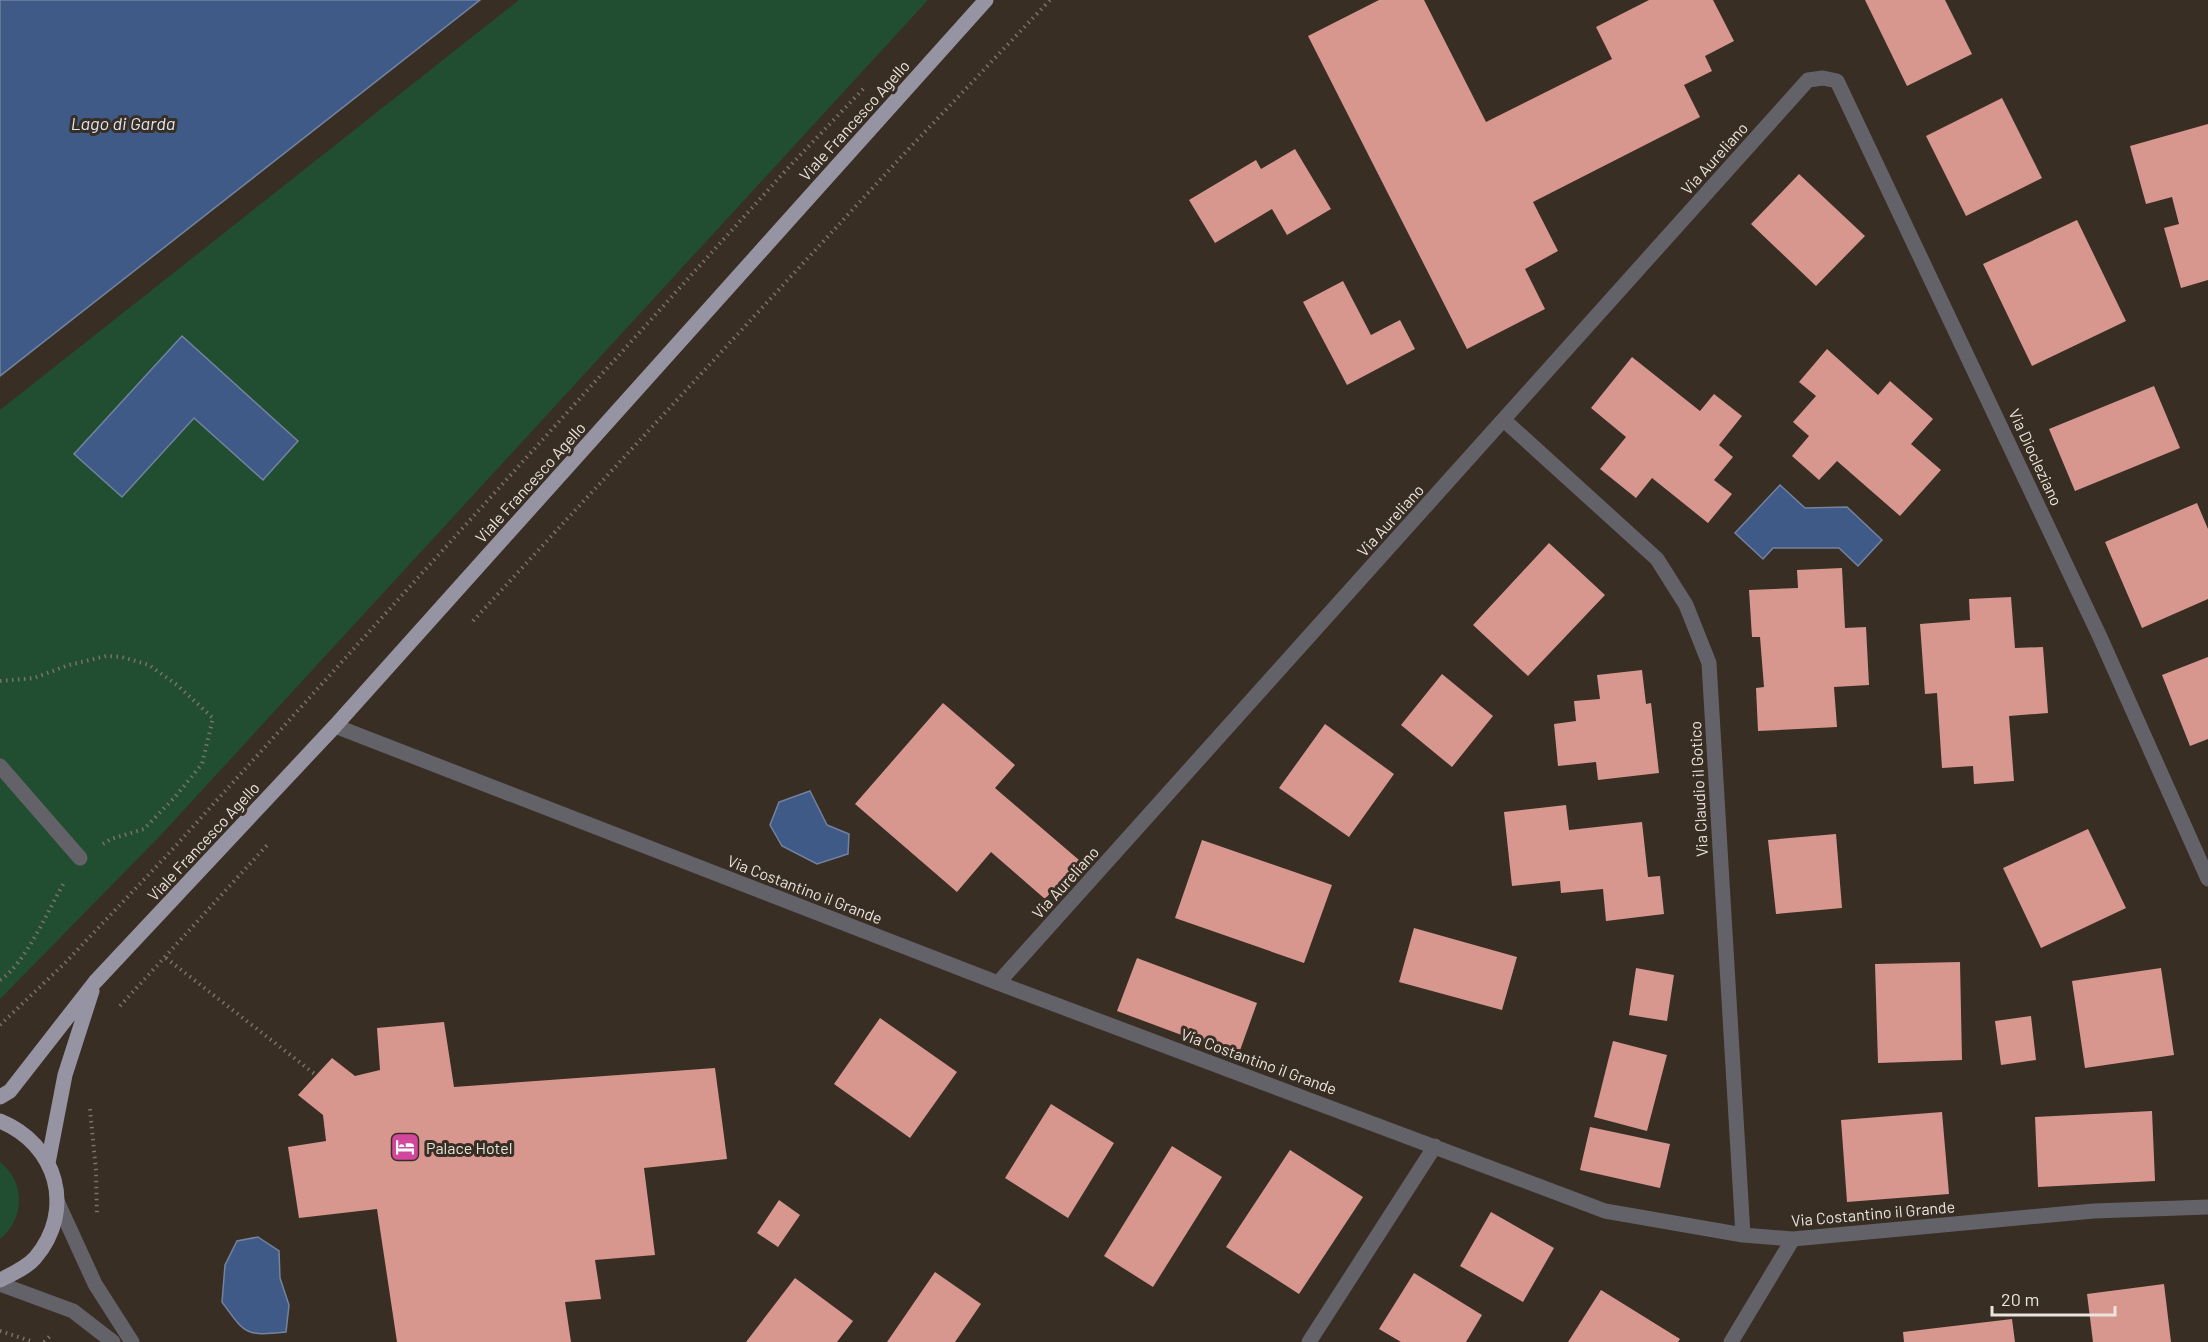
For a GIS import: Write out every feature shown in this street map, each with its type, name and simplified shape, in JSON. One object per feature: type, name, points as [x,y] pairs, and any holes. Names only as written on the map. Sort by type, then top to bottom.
[{"type":"main road","name":"Viale Francesco Agello","points":[[0,1097],[9,1091],[94,982],[335,726],[986,0]]},
{"type":"main road","name":"Viale Francesco Agello","points":[[48,1164],[65,1075],[94,982]]},
{"type":"main road","points":[[0,1121],[13,1126],[39,1148],[55,1180],[57,1201],[55,1222],[46,1242],[34,1259],[0,1282]]},
{"type":"street","name":"Via Diocleziano","points":[[1808,81],[1823,78],[1837,81],[2100,637],[2208,879]]},
{"type":"street","name":"Via Aureliano","points":[[998,983],[1808,81]]},
{"type":"street","name":"Via Claudio il Gotico","points":[[1504,420],[1657,559],[1686,605],[1709,663],[1743,1235]]},
{"type":"street","name":"Via Costantino il Grande","points":[[335,726],[998,983],[1605,1211],[1743,1235],[1793,1239],[2094,1211],[2208,1207]]},
{"type":"street","points":[[0,766],[80,858]]},
{"type":"street","points":[[1309,1342],[1435,1146]]},
{"type":"street","points":[[57,1201],[95,1284],[132,1342]]},
{"type":"street","points":[[1731,1342],[1793,1239]]},
{"type":"street","points":[[0,1282],[73,1311],[113,1342]]},
{"type":"path","points":[[469,624],[1050,0]]},
{"type":"path","points":[[0,1025],[65,963],[171,851],[780,177],[868,84]]},
{"type":"path","points":[[0,681],[34,678],[69,664],[106,656],[122,657],[149,665],[177,685],[213,717],[202,764],[144,829],[111,839],[80,858],[32,942],[6,976],[0,980]]},
{"type":"path","points":[[117,1013],[122,1003],[166,958],[277,834]]},
{"type":"path","points":[[166,958],[316,1075]]},
{"type":"path","points":[[90,1104],[98,1226]]},
{"type":"path","points":[[44,1342],[73,1311]]},
{"type":"path","points":[[0,1331],[34,1342]]},
{"type":"green space","points":[[519,0],[928,0],[159,837],[0,999],[0,410]]},
{"type":"green space","points":[[0,1162],[14,1180],[19,1200],[14,1221],[0,1239]]},
{"type":"water","name":"Lago di Garda","points":[[0,0],[480,0],[0,376]]},
{"type":"water","points":[[182,336],[298,441],[263,480],[194,418],[122,497],[74,454]]},
{"type":"water","points":[[1780,485],[1805,508],[1847,507],[1882,540],[1858,566],[1839,548],[1773,548],[1763,559],[1735,533]]},
{"type":"water","points":[[810,791],[827,825],[849,834],[848,854],[817,864],[782,846],[770,825],[779,802]]},
{"type":"water","points":[[258,1237],[279,1251],[280,1278],[289,1305],[286,1332],[262,1334],[248,1331],[236,1321],[222,1302],[225,1265],[237,1241]]},
{"type":"building","points":[[1379,0],[1424,0],[1486,122],[1612,59],[1596,27],[1649,0],[1713,0],[1734,41],[1705,56],[1712,71],[1684,85],[1700,117],[1533,202],[1558,251],[1525,269],[1545,309],[1467,349],[1308,36]]},
{"type":"building","points":[[1865,0],[1945,0],[1972,54],[1907,86]]},
{"type":"building","points":[[2002,98],[2042,178],[1966,216],[1926,136]]},
{"type":"building","points":[[2208,124],[2208,280],[2181,288],[2164,228],[2179,224],[2172,197],[2146,204],[2130,146]]},
{"type":"building","points":[[1295,149],[1331,209],[1287,235],[1272,209],[1215,243],[1189,200],[1256,160],[1261,169]]},
{"type":"building","points":[[1799,174],[1865,236],[1816,286],[1751,224]]},
{"type":"building","points":[[2077,220],[2126,321],[2032,366],[1983,264]]},
{"type":"building","points":[[1343,281],[1371,335],[1400,320],[1415,349],[1347,385],[1303,302]]},
{"type":"building","points":[[1827,349],[1878,395],[1890,381],[1933,419],[1911,444],[1941,470],[1900,516],[1837,461],[1819,480],[1792,456],[1809,436],[1793,422],[1816,396],[1799,382]]},
{"type":"building","points":[[1632,357],[1700,411],[1714,394],[1742,416],[1719,445],[1733,457],[1714,480],[1732,494],[1708,523],[1652,478],[1636,498],[1600,469],[1626,437],[1591,408]]},
{"type":"building","points":[[2154,386],[2180,448],[2075,491],[2049,429]]},
{"type":"building","points":[[2197,503],[2208,529],[2208,599],[2142,628],[2105,542]]},
{"type":"building","points":[[1549,543],[1605,595],[1528,676],[1473,625]]},
{"type":"building","points":[[1842,568],[1845,628],[1866,627],[1869,685],[1834,687],[1837,727],[1758,731],[1756,688],[1764,687],[1760,637],[1752,637],[1749,590],[1798,588],[1797,570]]},
{"type":"building","points":[[2011,597],[2015,648],[2043,647],[2048,713],[2009,716],[2014,781],[1974,784],[1973,766],[1942,768],[1937,693],[1925,694],[1920,624],[1970,620],[1969,599]]},
{"type":"building","points":[[2208,657],[2208,739],[2190,746],[2162,675]]},
{"type":"building","points":[[1642,670],[1646,704],[1651,703],[1659,773],[1598,780],[1596,762],[1558,766],[1554,724],[1576,721],[1574,701],[1600,699],[1597,675]]},
{"type":"building","points":[[1442,674],[1493,716],[1452,767],[1401,725]]},
{"type":"building","points":[[943,703],[1015,765],[995,788],[1079,860],[1045,899],[991,852],[957,892],[855,804]]},
{"type":"building","points":[[1325,724],[1394,774],[1349,837],[1279,788]]},
{"type":"building","points":[[1566,805],[1569,830],[1642,822],[1648,877],[1660,876],[1664,914],[1606,921],[1603,889],[1561,893],[1560,881],[1512,886],[1504,812]]},
{"type":"building","points":[[2088,829],[2126,908],[2041,948],[2003,868]]},
{"type":"building","points":[[1836,834],[1842,908],[1776,914],[1768,840]]},
{"type":"building","points":[[1202,840],[1332,885],[1304,963],[1175,918]]},
{"type":"building","points":[[1414,928],[1517,957],[1502,1010],[1399,982]]},
{"type":"building","points":[[1137,958],[1257,1003],[1238,1056],[1117,1011]]},
{"type":"building","points":[[1960,962],[1962,1060],[1878,1063],[1875,964]]},
{"type":"building","points":[[1636,968],[1674,975],[1667,1021],[1629,1015]]},
{"type":"building","points":[[2161,968],[2174,1055],[2085,1068],[2072,981]]},
{"type":"building","points":[[2031,1016],[2036,1060],[2001,1065],[1995,1021]]},
{"type":"building","points":[[880,1018],[957,1072],[910,1138],[834,1084]]},
{"type":"building","points":[[444,1022],[454,1087],[715,1068],[727,1159],[644,1168],[655,1255],[595,1260],[601,1299],[565,1302],[571,1342],[397,1342],[377,1209],[299,1218],[288,1147],[326,1141],[323,1115],[298,1095],[332,1058],[355,1076],[380,1070],[377,1028]]},
{"type":"building","points":[[1613,1041],[1667,1055],[1647,1131],[1594,1117]]},
{"type":"building","points":[[1051,1104],[1114,1143],[1068,1218],[1005,1178]]},
{"type":"building","points":[[2152,1111],[2155,1181],[2038,1187],[2035,1117]]},
{"type":"building","points":[[1942,1112],[1949,1194],[1847,1202],[1841,1120]]},
{"type":"building","points":[[1590,1127],[1670,1144],[1660,1188],[1580,1170]]},
{"type":"building","points":[[1172,1146],[1222,1177],[1153,1287],[1104,1256]]},
{"type":"building","points":[[1290,1150],[1363,1197],[1299,1294],[1226,1247]]},
{"type":"building","points":[[779,1200],[800,1215],[778,1247],[757,1233]]},
{"type":"building","points":[[1491,1212],[1554,1248],[1523,1302],[1460,1266]]},
{"type":"building","points":[[935,1272],[981,1304],[955,1342],[887,1342]]},
{"type":"building","points":[[1414,1273],[1482,1315],[1466,1342],[1401,1342],[1379,1329]]},
{"type":"building","points":[[795,1278],[853,1321],[837,1342],[746,1342]]},
{"type":"building","points":[[2164,1284],[2171,1342],[2093,1342],[2087,1294]]},
{"type":"building","points":[[1601,1290],[1680,1339],[1678,1342],[1568,1342]]},
{"type":"building","points":[[2012,1319],[2015,1342],[1904,1342],[1903,1332]]},
{"type":"place","name":"Palace Hotel","points":[[405,1147]]}]
